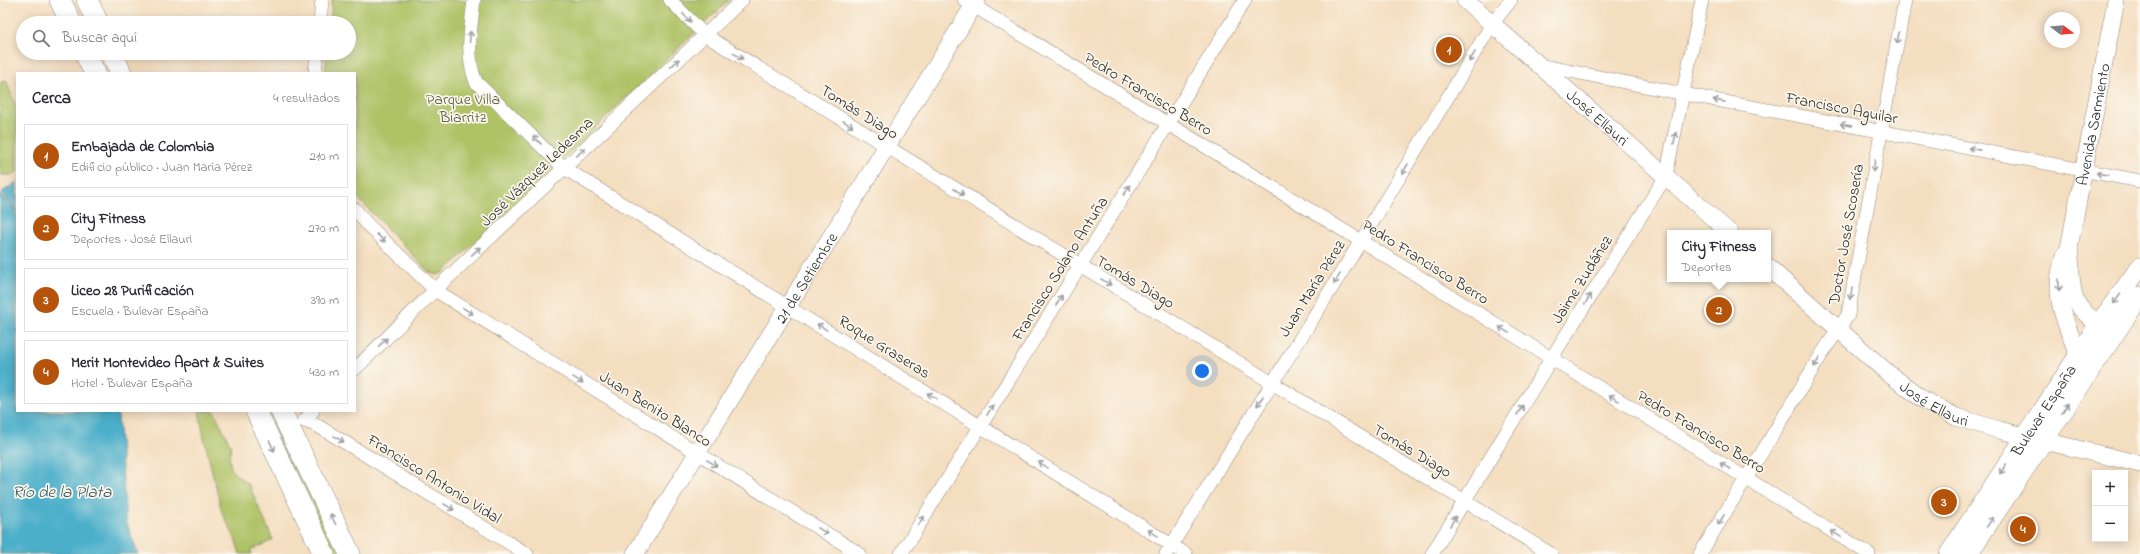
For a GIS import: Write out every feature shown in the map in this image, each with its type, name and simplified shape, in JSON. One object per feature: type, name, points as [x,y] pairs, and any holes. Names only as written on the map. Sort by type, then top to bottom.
[{"type":"main road","points":[[60,0],[68,16]]},
{"type":"main road","points":[[87,0],[95,16]]},
{"type":"main road","points":[[88,60],[94,72]]},
{"type":"main road","points":[[115,60],[121,72]]},
{"type":"main road","name":"Bulevar España","points":[[1949,554],[2024,436],[2099,324],[2140,267]]},
{"type":"main road","name":"Bulevar España","points":[[1968,554],[2140,296]]},
{"type":"main road","points":[[256,412],[324,554]]},
{"type":"main road","points":[[269,412],[275,422],[296,417],[350,554]]},
{"type":"street","points":[[321,16],[322,0]]},
{"type":"street","name":"Roque Graseras","points":[[474,0],[469,55],[471,68],[476,82],[564,168],[980,426],[1168,549],[1186,554]]},
{"type":"street","name":"Tomás Diago","points":[[670,0],[705,35],[1551,554]]},
{"type":"street","name":"José Vázquez Ledesma","points":[[356,368],[435,290],[742,0]]},
{"type":"street","name":"Francisco Solano Antuña","points":[[901,554],[1245,0]]},
{"type":"street","name":"José Ellauri","points":[[1465,0],[1727,230]]},
{"type":"street","name":"Juan María Pérez","points":[[1168,549],[1361,241],[1492,24],[1511,0]]},
{"type":"street","name":"Jaime Zudáñez","points":[[1432,554],[1551,359],[1666,176],[1684,94],[1702,0]]},
{"type":"street","name":"Doctor José Scosería","points":[[1700,554],[1838,328],[1848,315],[1905,0]]},
{"type":"street","name":"Avenida Sarmiento","points":[[2078,356],[2063,315],[2059,271],[2069,248],[2116,0]]},
{"type":"street","name":"Pedro Francisco Berro","points":[[971,2],[1168,125],[1361,241],[1869,554]]},
{"type":"street","name":"21 de Setiembre","points":[[635,554],[886,147],[971,2]]},
{"type":"street","points":[[315,72],[316,60]]},
{"type":"street","name":"Francisco Aguilar","points":[[1538,64],[1684,94],[2140,181]]},
{"type":"street","name":"Juan Benito Blanco","points":[[356,210],[366,224],[435,290],[860,554]]},
{"type":"street","name":"Avenida Sarmiento","points":[[2069,248],[2072,264],[2072,289],[2076,302],[2081,310],[2099,324],[2107,344]]},
{"type":"street","name":"José Ellauri","points":[[1771,269],[1889,374],[1924,400],[1956,418],[2043,441],[2140,464]]},
{"type":"street","name":"Francisco Antonio Vidal","points":[[296,417],[318,426],[527,554]]},
{"type":"green space","name":"Parque Villa Biarritz","points":[[332,0],[729,0],[444,272],[437,275],[429,272],[356,196],[356,72],[325,72],[326,60],[356,60],[356,16],[331,16]]},
{"type":"green space","points":[[6,80],[16,106],[16,173],[12,175],[0,175],[0,83]]},
{"type":"green space","points":[[199,412],[214,412],[231,446],[229,458],[232,471],[249,485],[273,540],[251,550],[252,554],[240,554],[235,538],[222,512]]},
{"type":"green space","points":[[273,427],[280,431],[342,554],[330,554]]},
{"type":"water","points":[[16,183],[16,212],[2,192]]},
{"type":"water","name":"Río de la Plata","points":[[0,194],[16,213],[16,412],[116,412],[118,416],[126,521],[138,554],[0,554]]},
{"type":"place","name":"Embajada de Colombia","points":[[1449,50]]},
{"type":"place","name":"City Fitness","points":[[1719,310]]},
{"type":"place","name":"Liceo 28 Purificación","points":[[1944,502]]},
{"type":"place","name":"Merit Montevideo Apart & Suites","points":[[2023,529]]}]
